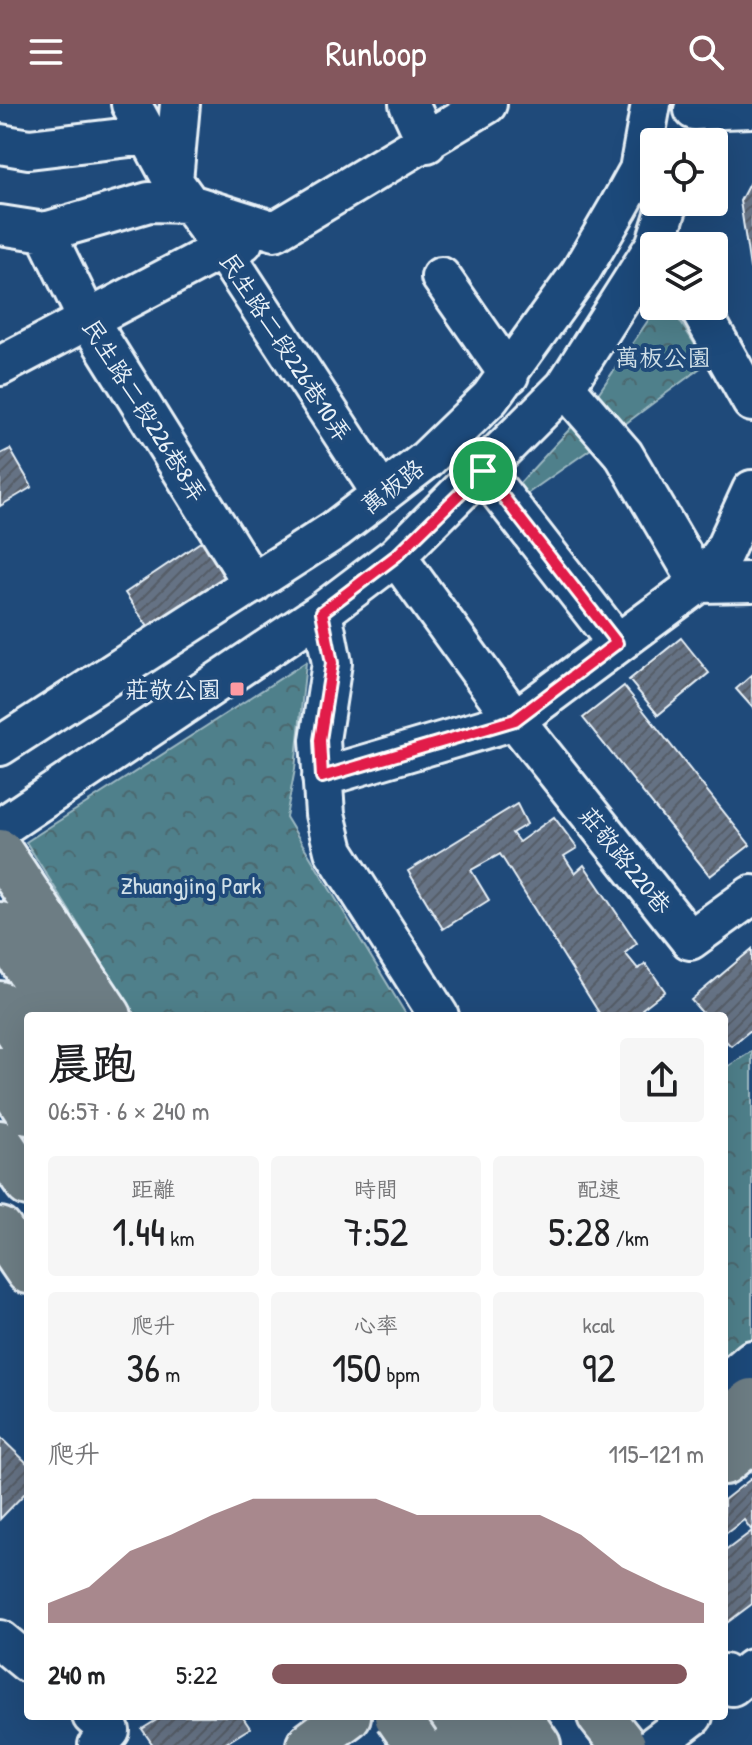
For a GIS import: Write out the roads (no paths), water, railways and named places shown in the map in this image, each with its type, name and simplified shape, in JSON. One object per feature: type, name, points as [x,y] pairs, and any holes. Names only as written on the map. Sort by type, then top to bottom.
[{"type":"main road","points":[[0,852],[106,1012]]},
{"type":"main road","points":[[0,925],[54,1012]]},
{"type":"main road","points":[[0,1004],[24,1040]]},
{"type":"main road","points":[[0,1069],[24,1106]]},
{"type":"main road","points":[[0,1143],[24,1178]]},
{"type":"main road","points":[[0,1230],[24,1265]]},
{"type":"main road","points":[[739,1447],[752,1401]]},
{"type":"main road","points":[[400,1720],[417,1745]]},
{"type":"main road","points":[[385,1745],[414,1720]]},
{"type":"main road","points":[[434,1720],[462,1745]]},
{"type":"main road","points":[[446,1720],[462,1745]]},
{"type":"main road","points":[[484,1720],[501,1745]]},
{"type":"main road","points":[[490,1720],[501,1745]]},
{"type":"main road","points":[[521,1720],[538,1745]]},
{"type":"main road","points":[[603,1720],[623,1745]]},
{"type":"main road","points":[[627,1720],[632,1745]]},
{"type":"street","points":[[180,104],[180,192]]},
{"type":"street","points":[[409,104],[427,143]]},
{"type":"street","points":[[0,366],[222,249],[275,231],[427,143],[487,104]]},
{"type":"street","name":"萬板路","points":[[0,746],[253,584],[426,460],[509,375],[580,273],[639,170],[651,104]]},
{"type":"street","points":[[691,119],[752,108]]},
{"type":"street","points":[[0,144],[29,149],[139,120]]},
{"type":"street","name":"民生路二段226巷10弄","points":[[139,120],[180,192],[222,249],[382,494]]},
{"type":"street","points":[[0,225],[45,232],[180,192],[275,231]]},
{"type":"street","points":[[618,208],[654,232]]},
{"type":"street","name":"民生路二段226巷8弄","points":[[45,232],[87,318],[253,584]]},
{"type":"street","points":[[0,828],[322,612],[396,556],[565,387],[640,268]]},
{"type":"street","points":[[441,277],[509,375]]},
{"type":"street","points":[[706,320],[752,402]]},
{"type":"street","points":[[565,387],[624,455],[699,583]]},
{"type":"street","points":[[483,471],[617,643]]},
{"type":"street","points":[[322,777],[515,720],[699,583],[723,553],[752,490]]},
{"type":"street","points":[[396,556],[515,720]]},
{"type":"street","points":[[699,583],[752,582]]},
{"type":"street","points":[[322,612],[332,663],[320,740],[325,814],[334,851],[436,1012]]},
{"type":"street","name":"莊敬路220巷","points":[[515,720],[690,940],[752,895]]},
{"type":"street","points":[[728,1381],[752,1360]]},
{"type":"street","points":[[728,1476],[739,1447]]},
{"type":"street","points":[[0,1640],[24,1660]]},
{"type":"street","points":[[97,1720],[110,1731],[98,1745]]},
{"type":"street","points":[[655,1745],[688,1720]]},
{"type":"place","name":"莊敬公園","points":[[237,689]]},
{"type":"park label","name":"萬板公園","points":[[663,357]]},
{"type":"park label","name":"Zhuangjing Park","points":[[191,885]]}]
